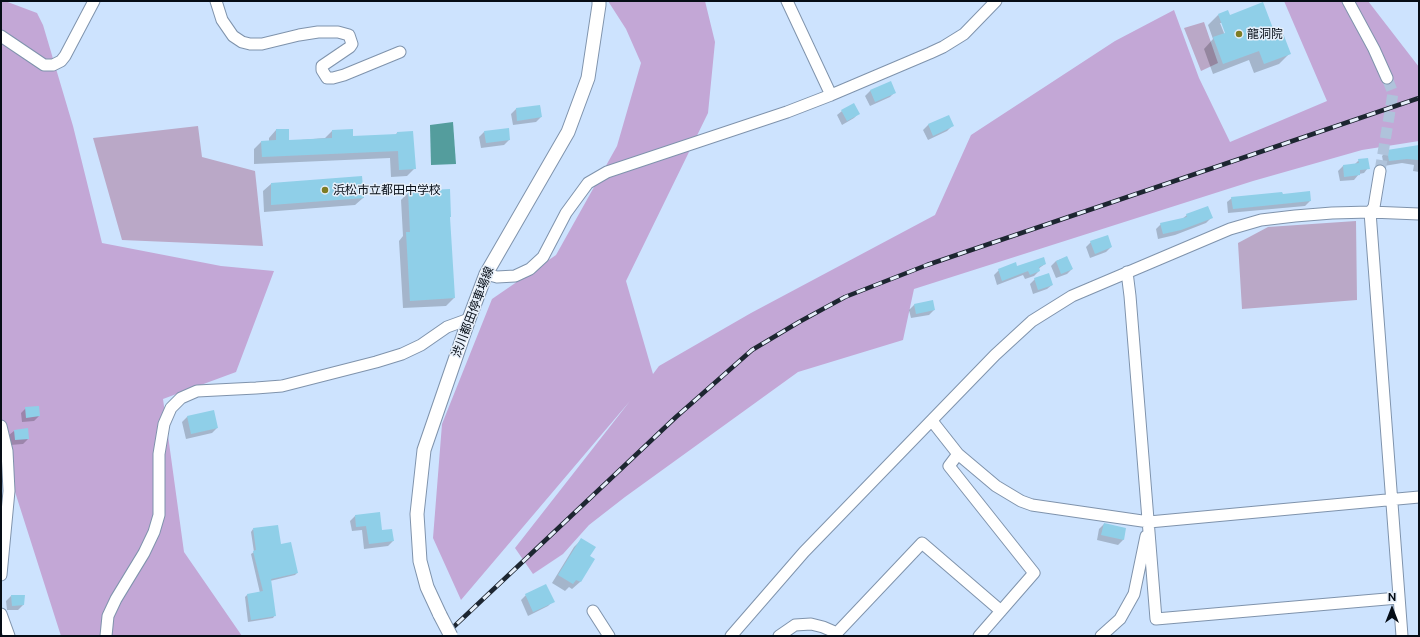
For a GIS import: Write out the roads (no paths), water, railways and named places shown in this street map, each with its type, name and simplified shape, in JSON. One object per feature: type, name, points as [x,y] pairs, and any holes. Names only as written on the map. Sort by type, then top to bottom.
[{"type":"main road","name":"渋川都田停車場線","points":[[451,636],[427,587],[420,561],[416,514],[424,450],[486,274],[568,132],[588,78],[599,5],[598,1]]},
{"type":"street","points":[[1,36],[44,65],[53,65],[61,61],[66,56],[94,1]]},
{"type":"street","points":[[216,1],[222,20],[232,36],[242,42],[262,44],[318,32],[338,32],[349,35],[352,44],[350,47],[322,66],[322,70],[327,78],[344,75],[400,52]]},
{"type":"street","points":[[788,1],[831,96]]},
{"type":"street","points":[[486,274],[497,277],[515,276],[530,269],[543,257],[566,213],[588,183],[606,172],[831,96],[943,47],[964,34],[996,1]]},
{"type":"street","points":[[1348,1],[1374,49],[1387,78]]},
{"type":"street","points":[[1380,171],[1374,207],[1370,212],[1390,499],[1402,636]]},
{"type":"street","points":[[731,636],[804,552],[932,422],[995,355],[1032,322],[1072,296],[1230,230],[1261,220],[1332,213],[1370,212],[1419,214]]},
{"type":"street","points":[[1127,272],[1156,619],[1398,598]]},
{"type":"street","points":[[106,636],[108,616],[116,599],[144,553],[154,532],[159,515],[159,454],[164,424],[171,408],[181,398],[197,391],[282,386],[376,362],[402,354],[421,345],[448,327],[469,319]]},
{"type":"street","points":[[932,422],[958,454],[996,486],[1021,501],[1032,505],[1149,522],[1419,497]]},
{"type":"street","points":[[1,426],[7,451],[9,492],[1,575]]},
{"type":"street","points":[[958,454],[949,466],[1034,573],[978,636]]},
{"type":"street","points":[[1102,636],[1120,618],[1134,594],[1149,522]]},
{"type":"street","points":[[779,636],[795,625],[811,624],[823,627],[835,634],[922,543],[1001,611]]},
{"type":"street","points":[[593,611],[609,636]]},
{"type":"street","points":[[1,614],[9,636]]},
{"type":"tunnel","points":[[1380,171],[1393,93],[1387,78]]},
{"type":"railway","points":[[444,636],[676,417],[752,350],[799,322],[845,297],[927,265],[1419,98]]},
{"type":"place","name":"龍洞院","points":[[1239,34]]},
{"type":"place","name":"浜松市立都田中学校","points":[[325,190]]}]
